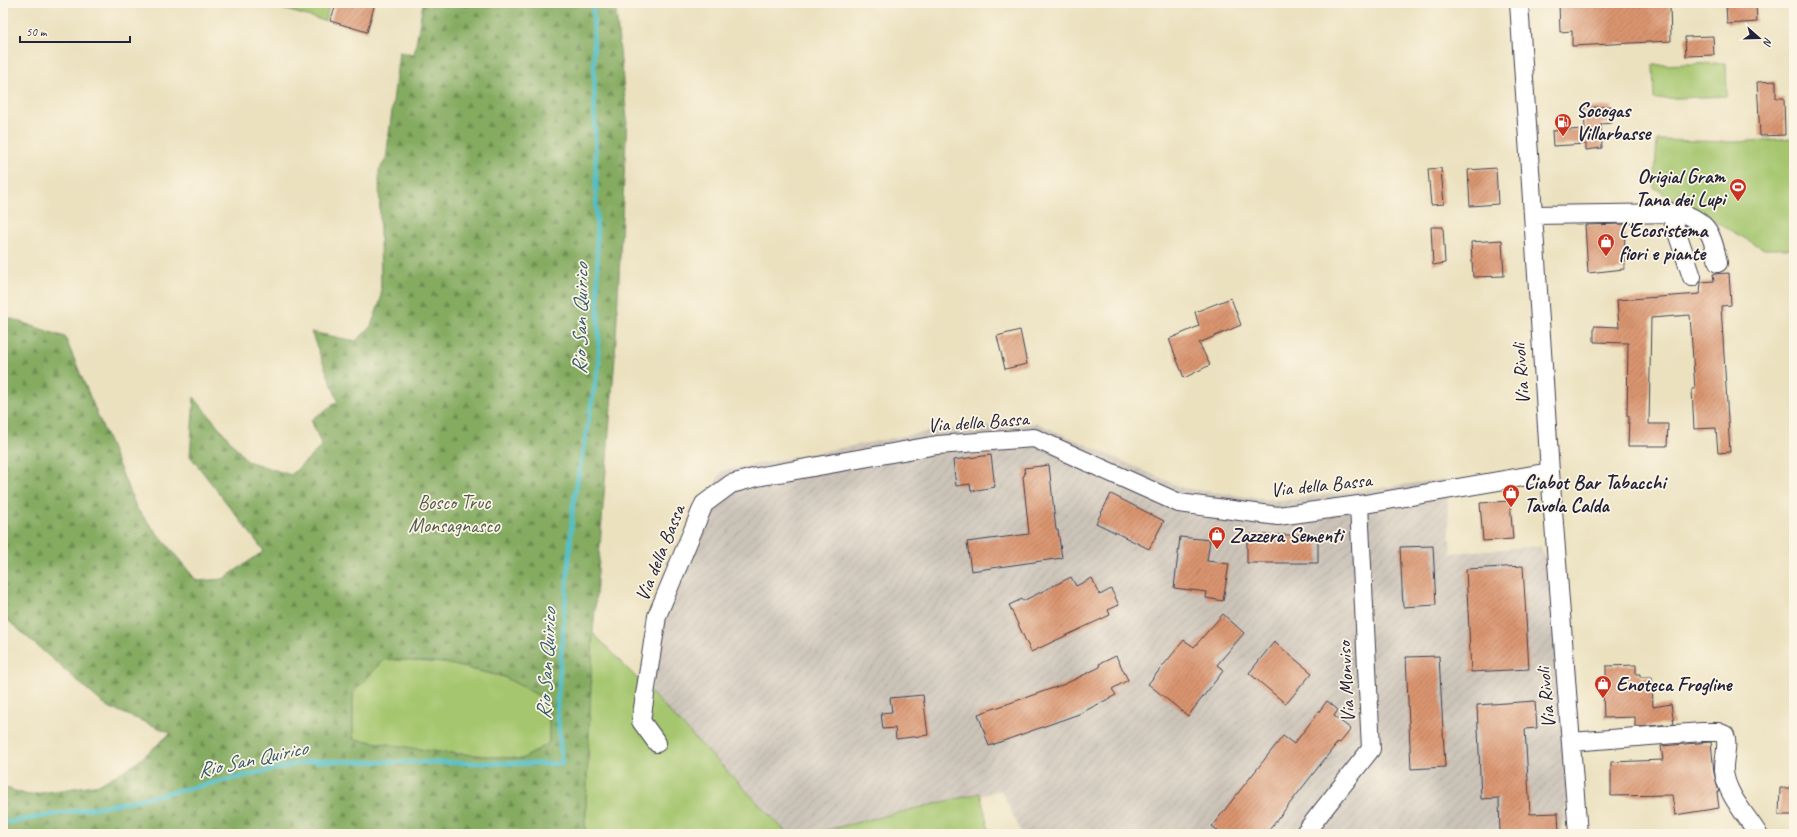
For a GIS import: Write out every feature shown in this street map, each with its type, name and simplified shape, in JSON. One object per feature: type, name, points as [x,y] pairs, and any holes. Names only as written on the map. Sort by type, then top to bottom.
[{"type":"street","name":"Via Rivoli","points":[[1519,3],[1550,472],[1578,834]]},
{"type":"street","points":[[1670,212],[1692,277]]},
{"type":"street","points":[[1533,215],[1681,213],[1691,216],[1709,230],[1714,240],[1718,263]]},
{"type":"street","name":"Via della Bassa","points":[[657,743],[641,721],[657,616],[704,504],[731,484],[757,477],[937,445],[1034,438],[1179,503],[1278,516],[1359,505],[1550,472]]},
{"type":"street","name":"Via Monviso","points":[[1304,834],[1371,749],[1359,505]]},
{"type":"street","name":"Via Rivoli","points":[[1571,742],[1702,732],[1718,732],[1725,734],[1727,740],[1724,758],[1726,781],[1758,834]]},
{"type":"shaded area","points":[[1037,423],[1183,488],[1279,501],[1446,479],[1451,553],[1540,546],[1573,617],[1577,733],[1561,834],[1022,834],[1001,790],[908,816],[853,834],[761,834],[642,750],[665,599],[721,471],[935,430]]},
{"type":"green space","points":[[261,3],[330,3],[325,21]]},
{"type":"green space","name":"Bosco Truc Monsagnasco","points":[[423,3],[615,3],[627,119],[615,357],[593,633],[585,833],[587,834],[3,834],[3,787],[28,795],[100,784],[135,764],[171,733],[106,706],[3,616],[3,316],[65,337],[137,509],[197,581],[223,579],[264,551],[190,456],[194,397],[247,461],[291,475],[322,446],[311,420],[338,401],[311,332],[356,341],[371,326],[381,299],[379,170],[386,159],[399,52],[414,55]],"holes":[[[385,659],[445,663],[504,677],[549,701],[549,743],[522,759],[439,752],[353,739],[353,693]]]},
{"type":"green space","points":[[1726,63],[1727,96],[1654,99],[1653,65]]},
{"type":"green space","name":"Origial Gram Tana dei Lupi","points":[[1794,138],[1794,249],[1764,249],[1654,188],[1657,140],[1735,142]]},
{"type":"green space","points":[[593,633],[788,834],[585,833]]},
{"type":"green space","points":[[385,659],[445,663],[504,677],[549,701],[549,743],[522,759],[439,752],[353,739],[353,693]]},
{"type":"green space","points":[[980,793],[990,834],[810,834]]},
{"type":"building","points":[[337,3],[375,3],[367,32],[330,21]]},
{"type":"building","points":[[1559,3],[1670,3],[1671,41],[1572,46],[1572,31],[1560,32]]},
{"type":"building","points":[[1726,3],[1756,3],[1757,22],[1727,24]]},
{"type":"building","points":[[1713,36],[1714,55],[1686,56],[1685,37]]},
{"type":"building","points":[[1776,81],[1776,98],[1784,98],[1785,135],[1760,136],[1757,82]]},
{"type":"building","points":[[1611,106],[1612,123],[1601,124],[1602,148],[1586,150],[1586,144],[1553,146],[1552,131],[1585,129],[1584,108]]},
{"type":"building","points":[[1441,168],[1444,204],[1431,205],[1428,169]]},
{"type":"building","points":[[1496,168],[1498,204],[1470,206],[1468,170]]},
{"type":"building","name":"L'Ecosistema fiori e piante","points":[[1625,224],[1624,269],[1588,273],[1585,225]]},
{"type":"building","points":[[1431,227],[1443,227],[1445,263],[1433,265]]},
{"type":"building","points":[[1502,240],[1504,276],[1473,277],[1471,242]]},
{"type":"building","points":[[1729,273],[1731,305],[1721,306],[1730,452],[1718,453],[1716,428],[1694,429],[1692,389],[1695,389],[1690,315],[1651,318],[1649,424],[1668,424],[1667,446],[1628,446],[1628,343],[1594,342],[1594,326],[1619,327],[1617,300],[1700,294],[1701,282],[1714,281],[1713,274]]},
{"type":"building","points":[[1231,298],[1241,325],[1199,343],[1210,365],[1184,378],[1169,339],[1199,326],[1195,312]]},
{"type":"building","points":[[1020,330],[1027,364],[1005,369],[997,336]]},
{"type":"building","points":[[991,455],[995,487],[971,491],[970,484],[956,486],[953,460]]},
{"type":"building","points":[[1049,465],[1056,530],[1058,530],[1062,558],[971,571],[967,542],[1029,534],[1023,476],[1025,475],[1024,468]]},
{"type":"building","points":[[1111,494],[1164,521],[1149,549],[1096,523]]},
{"type":"building","points":[[1510,501],[1513,539],[1483,541],[1480,503]]},
{"type":"building","points":[[1247,535],[1318,535],[1318,563],[1247,563]]},
{"type":"building","points":[[1180,537],[1210,540],[1207,561],[1229,564],[1223,601],[1206,598],[1207,592],[1174,588]]},
{"type":"building","points":[[1433,546],[1436,605],[1403,607],[1400,547]]},
{"type":"building","points":[[1523,566],[1529,669],[1471,672],[1466,569]]},
{"type":"building","points":[[1071,577],[1076,586],[1092,578],[1100,595],[1111,589],[1119,605],[1108,610],[1110,615],[1031,652],[1009,605],[1022,599],[1023,601]]},
{"type":"building","points":[[1223,614],[1244,633],[1217,665],[1224,670],[1188,716],[1148,684],[1184,640],[1194,647]]},
{"type":"building","points":[[1274,642],[1312,673],[1286,704],[1249,673]]},
{"type":"building","points":[[1116,656],[1128,680],[1112,689],[1116,695],[1079,714],[989,746],[978,714],[1065,684],[1100,667],[1099,664]]},
{"type":"building","points":[[1439,656],[1445,767],[1411,769],[1406,657]]},
{"type":"building","points":[[1636,665],[1636,674],[1640,674],[1640,677],[1652,677],[1653,707],[1671,704],[1674,724],[1635,727],[1635,717],[1604,718],[1603,690],[1605,690],[1606,666]]},
{"type":"building","points":[[923,695],[928,735],[896,739],[895,728],[883,729],[881,713],[892,712],[890,698]]},
{"type":"building","points":[[1327,701],[1338,710],[1334,716],[1351,729],[1340,743],[1338,742],[1266,834],[1222,834],[1212,826],[1283,736],[1294,744]]},
{"type":"building","points":[[1535,701],[1537,728],[1525,729],[1530,814],[1558,813],[1559,834],[1500,834],[1499,798],[1481,799],[1477,705]]},
{"type":"building","points":[[1711,742],[1714,773],[1719,792],[1717,792],[1719,808],[1675,815],[1672,795],[1611,796],[1611,762],[1663,760],[1661,746]]},
{"type":"building","points":[[1780,788],[1794,788],[1794,815],[1779,815]]},
{"type":"waterway","name":"Rio San Quirico","points":[[3,823],[123,803],[311,761],[562,764],[557,706],[573,505],[599,363],[593,3]]},
{"type":"place","name":"Socogas Villarbasse","points":[[1563,137]]},
{"type":"place","name":"Origial Gram Tana dei Lupi","points":[[1738,202]]},
{"type":"place","name":"L'Ecosistema fiori e piante","points":[[1606,257]]},
{"type":"place","name":"Ciabot Bar Tabacchi Tavola Calda","points":[[1511,508]]},
{"type":"place","name":"Zazzera Sementi","points":[[1217,550]]},
{"type":"place","name":"Enoteca Frogline","points":[[1603,699]]}]
